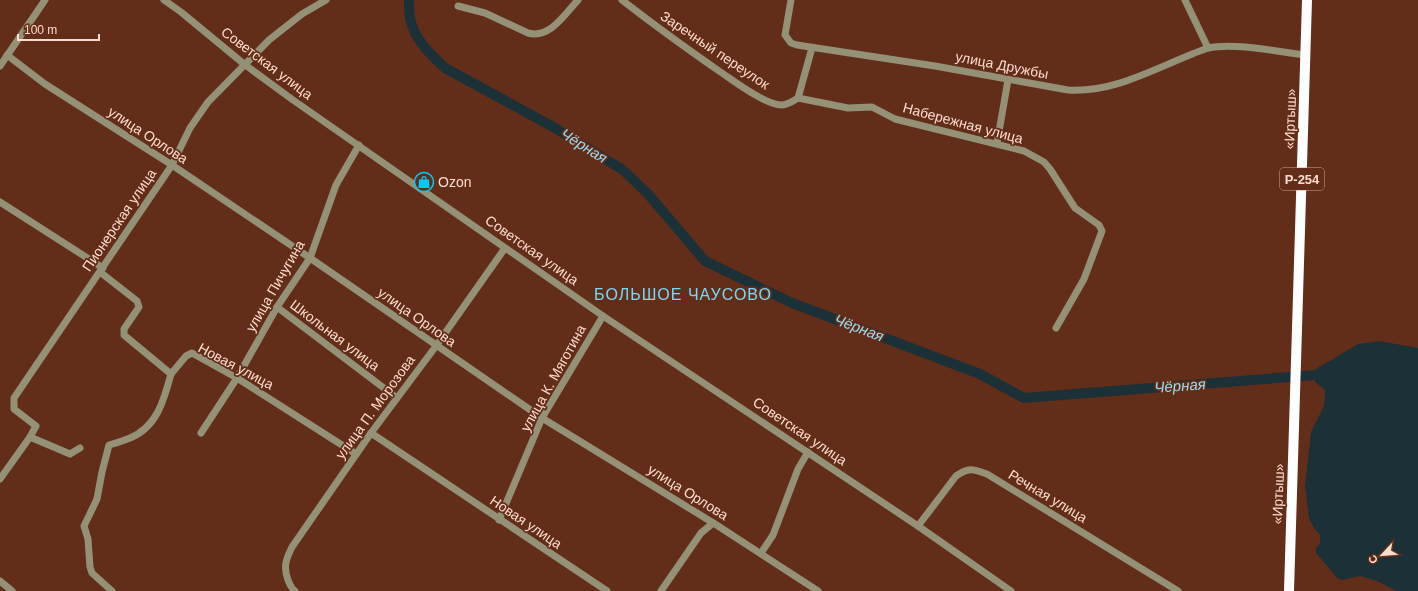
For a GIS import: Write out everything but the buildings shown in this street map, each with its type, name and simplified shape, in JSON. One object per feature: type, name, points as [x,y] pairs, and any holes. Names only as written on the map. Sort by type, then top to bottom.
[{"type":"highway","name":"«Иртыш»","points":[[1289,591],[1307,0]]},
{"type":"street","points":[[0,66],[45,0]]},
{"type":"street","name":"Советская улица","points":[[164,0],[181,12],[244,64],[293,100],[505,248],[603,316],[918,526],[1011,591]]},
{"type":"street","name":"Пионерская улица","points":[[30,437],[36,426],[14,409],[14,398],[172,165],[190,128],[208,102],[269,40],[302,14],[326,0]]},
{"type":"street","points":[[458,6],[485,13],[535,35],[549,31],[578,0]]},
{"type":"street","name":"Заречный переулок","points":[[622,0],[665,34],[736,83],[759,96],[782,105],[790,103],[798,98]]},
{"type":"street","name":"улица Дружбы","points":[[790,0],[785,35],[787,40],[797,45],[935,66],[1068,90],[1090,90],[1108,86],[1145,74],[1208,48],[1221,46],[1306,55]]},
{"type":"street","points":[[1185,0],[1208,48]]},
{"type":"street","points":[[798,98],[812,48]]},
{"type":"street","name":"улица Орлова","points":[[7,55],[44,84],[172,165],[542,418],[713,522],[818,591]]},
{"type":"street","points":[[997,144],[1008,80]]},
{"type":"street","name":"Набережная улица","points":[[798,98],[848,108],[872,107],[895,119],[1024,151],[1044,162],[1075,208],[1099,225],[1102,231],[1084,279],[1056,328]]},
{"type":"street","name":"улица Пичугина","points":[[202,433],[237,378],[277,307],[310,258],[336,185],[359,145]]},
{"type":"street","points":[[0,202],[101,270],[137,301],[139,307],[124,329],[124,335],[171,374],[163,402],[148,427],[131,438],[109,445],[97,500],[84,526],[88,539],[90,567],[92,573],[112,591]]},
{"type":"street","name":"улица П. Морозова","points":[[292,590],[285,572],[287,558],[292,547],[356,454],[436,346],[505,248]]},
{"type":"street","name":"Школьная улица","points":[[277,307],[397,398]]},
{"type":"street","name":"улица К. Мяготина","points":[[499,520],[542,418],[603,316]]},
{"type":"street","name":"Новая улица","points":[[171,374],[186,356],[192,353],[237,378],[356,454]]},
{"type":"street","name":"Новая улица","points":[[371,433],[607,591]]},
{"type":"street","points":[[0,479],[30,437],[70,454],[80,448]]},
{"type":"street","points":[[761,553],[773,535],[798,468],[808,452]]},
{"type":"street","name":"Речная улица","points":[[918,526],[956,476],[964,470],[973,469],[987,474],[1178,591]]},
{"type":"street","points":[[661,591],[701,533],[713,522]]},
{"type":"street","points":[[0,581],[12,591]]},
{"type":"water","points":[[1379,341],[1418,348],[1418,591],[1396,591],[1377,581],[1360,576],[1342,580],[1337,578],[1316,553],[1316,548],[1320,543],[1320,535],[1314,528],[1309,518],[1305,487],[1311,432],[1324,406],[1325,390],[1315,382],[1316,369],[1358,344]]},
{"type":"waterway","name":"Чёрная","points":[[409,0],[410,20],[416,35],[429,53],[445,68],[555,128],[623,170],[648,194],[705,261],[792,303],[980,374],[1024,398],[1328,374]]},
{"type":"place","name":"Ozon","points":[[424,182]]},
{"type":"district","name":"БОЛЬШОЕ ЧАУСОВО","points":[[683,294]]}]
